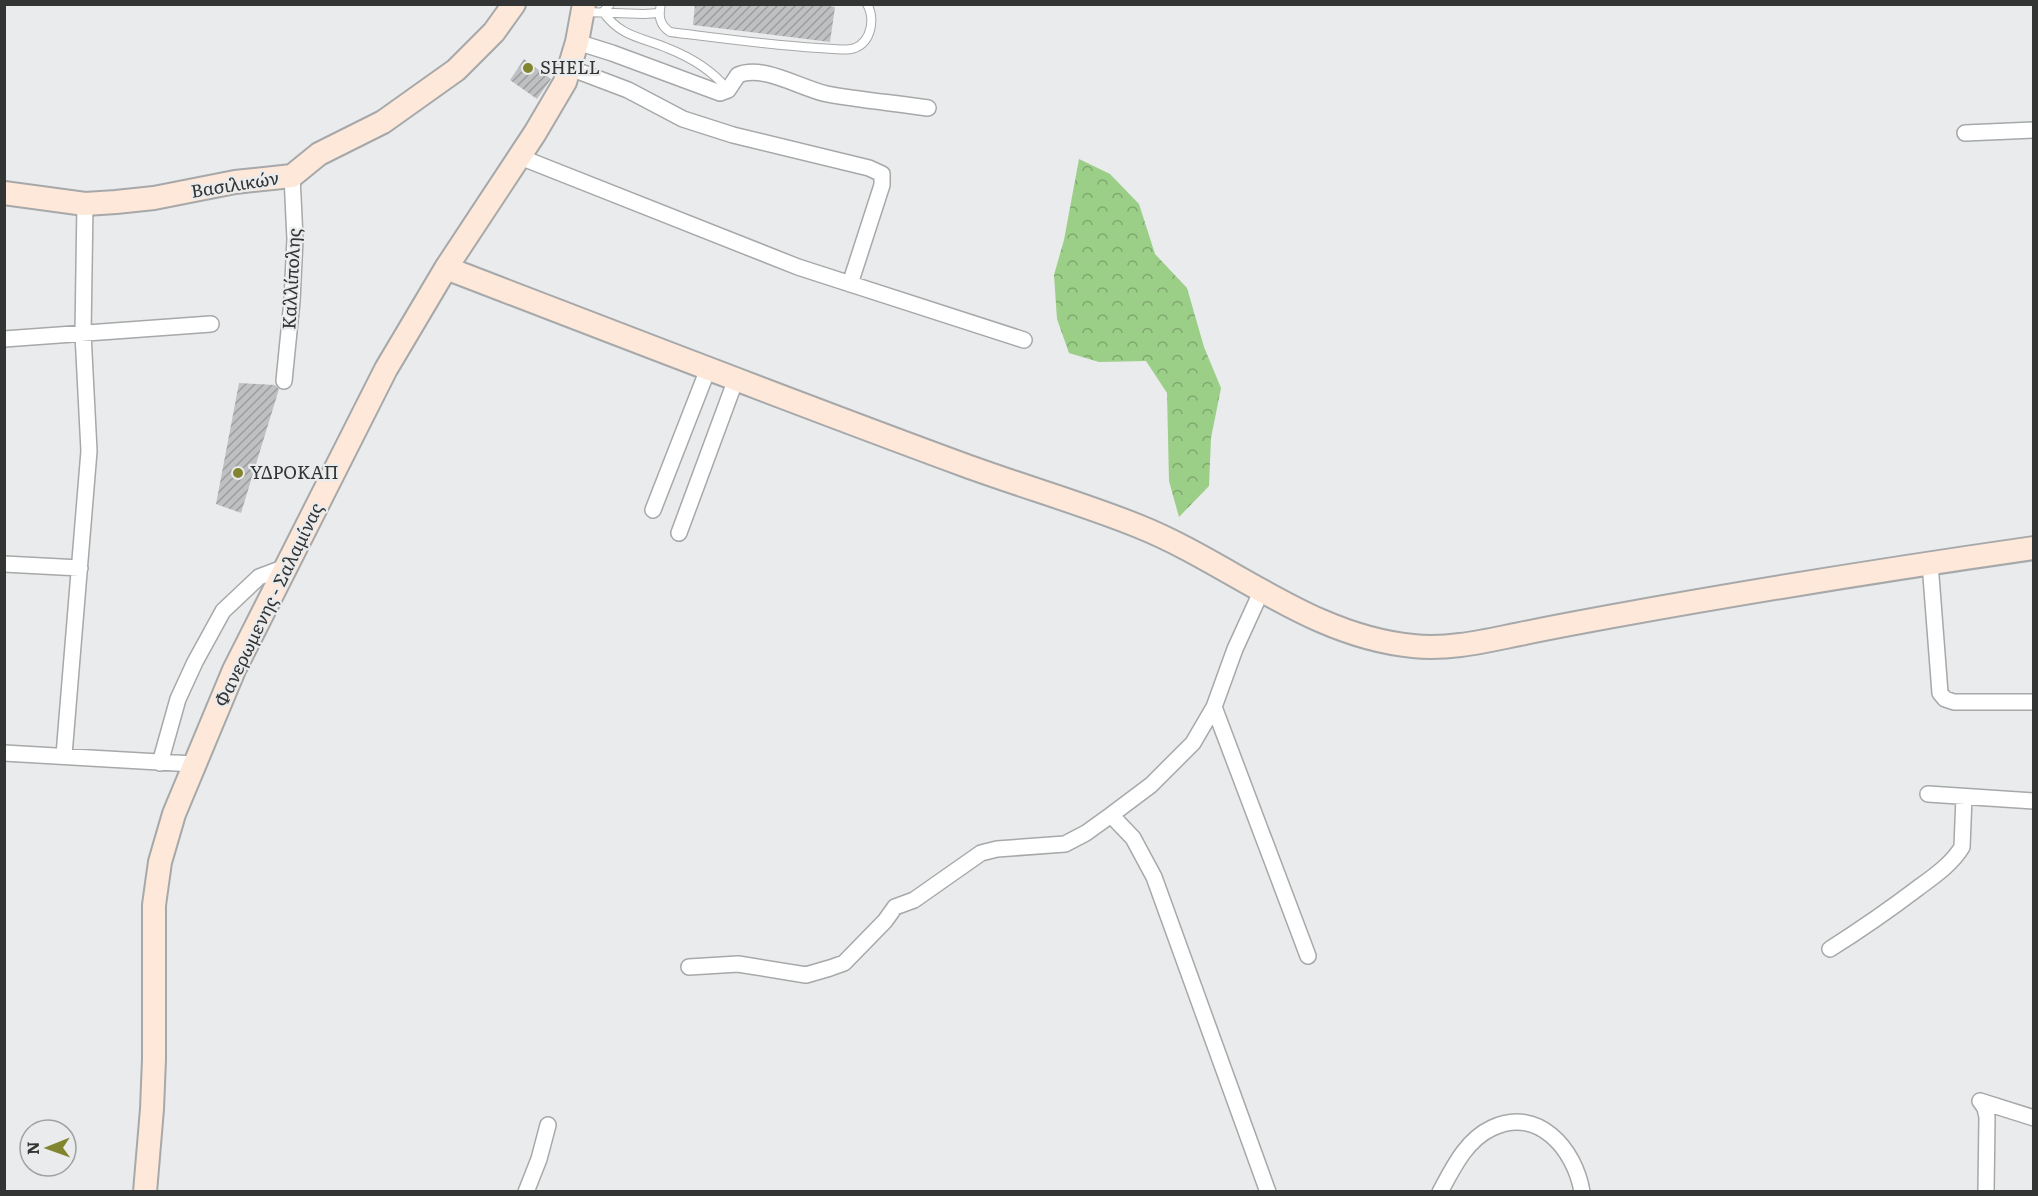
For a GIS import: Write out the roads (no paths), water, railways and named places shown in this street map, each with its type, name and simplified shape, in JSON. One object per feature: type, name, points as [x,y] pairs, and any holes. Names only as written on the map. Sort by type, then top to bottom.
[{"type":"street","name":"Βασιλικών","points":[[4,193],[85,204],[154,198],[235,182],[292,176],[320,154],[383,122],[456,70],[494,32],[514,4]]},
{"type":"street","name":"Φανερωμενης - Σαλαμίνας","points":[[145,1191],[154,1059],[154,905],[160,862],[174,814],[234,670],[386,369],[446,268],[520,157],[565,82],[590,10]]},
{"type":"street","points":[[577,42],[720,93],[728,90],[738,75],[750,71],[797,82],[824,93],[928,108]]},
{"type":"street","points":[[570,68],[628,90],[683,119],[733,135],[869,168],[882,174],[882,185],[850,284]]},
{"type":"street","points":[[1965,133],[2034,130]]},
{"type":"street","points":[[520,157],[798,267],[1024,340]]},
{"type":"street","name":"Καλλίπολης","points":[[284,381],[295,239],[292,176]]},
{"type":"street","points":[[64,756],[89,451],[83,334],[85,204]]},
{"type":"street","points":[[446,268],[969,467],[1140,527],[1195,553],[1261,592],[1326,624],[1366,637],[1409,646],[1465,645],[1786,585],[2034,548]]},
{"type":"street","points":[[4,339],[211,324]]},
{"type":"street","points":[[653,510],[708,369]]},
{"type":"street","points":[[679,533],[736,379]]},
{"type":"street","points":[[1930,563],[1940,693],[1945,699],[1954,702],[2034,702]]},
{"type":"street","points":[[4,564],[80,568]]},
{"type":"street","points":[[160,763],[178,699],[223,611],[258,577],[288,566]]},
{"type":"street","points":[[689,967],[738,964],[806,975],[830,968],[844,963],[896,907],[914,900],[981,853],[997,849],[1065,843],[1086,833],[1151,785],[1193,743],[1214,708],[1235,649],[1261,592]]},
{"type":"street","points":[[1214,708],[1308,956]]},
{"type":"street","points":[[4,753],[194,764]]},
{"type":"street","points":[[1928,794],[2034,801]]},
{"type":"street","points":[[1830,949],[1886,913],[1958,854],[1962,848],[1964,796]]},
{"type":"street","points":[[1111,815],[1133,838],[1154,877],[1268,1191]]},
{"type":"street","points":[[1986,1191],[1987,1117],[1980,1101],[2034,1118]]},
{"type":"street","points":[[1440,1191],[1468,1147],[1492,1128],[1521,1123],[1546,1130],[1568,1152],[1582,1191]]},
{"type":"street","points":[[526,1191],[539,1159],[548,1125]]},
{"type":"lane","points":[[590,10],[610,4]]},
{"type":"lane","points":[[590,10],[644,14],[660,9],[662,26],[670,32],[806,47],[846,49],[857,47],[867,38],[872,26],[871,12],[867,4]]},
{"type":"lane","points":[[590,10],[626,33],[668,48],[707,69],[728,90]]},
{"type":"place","name":"SHELL","points":[[528,68]]},
{"type":"place","name":"ΥΔΡΟΚΑΠ","points":[[238,473]]}]
